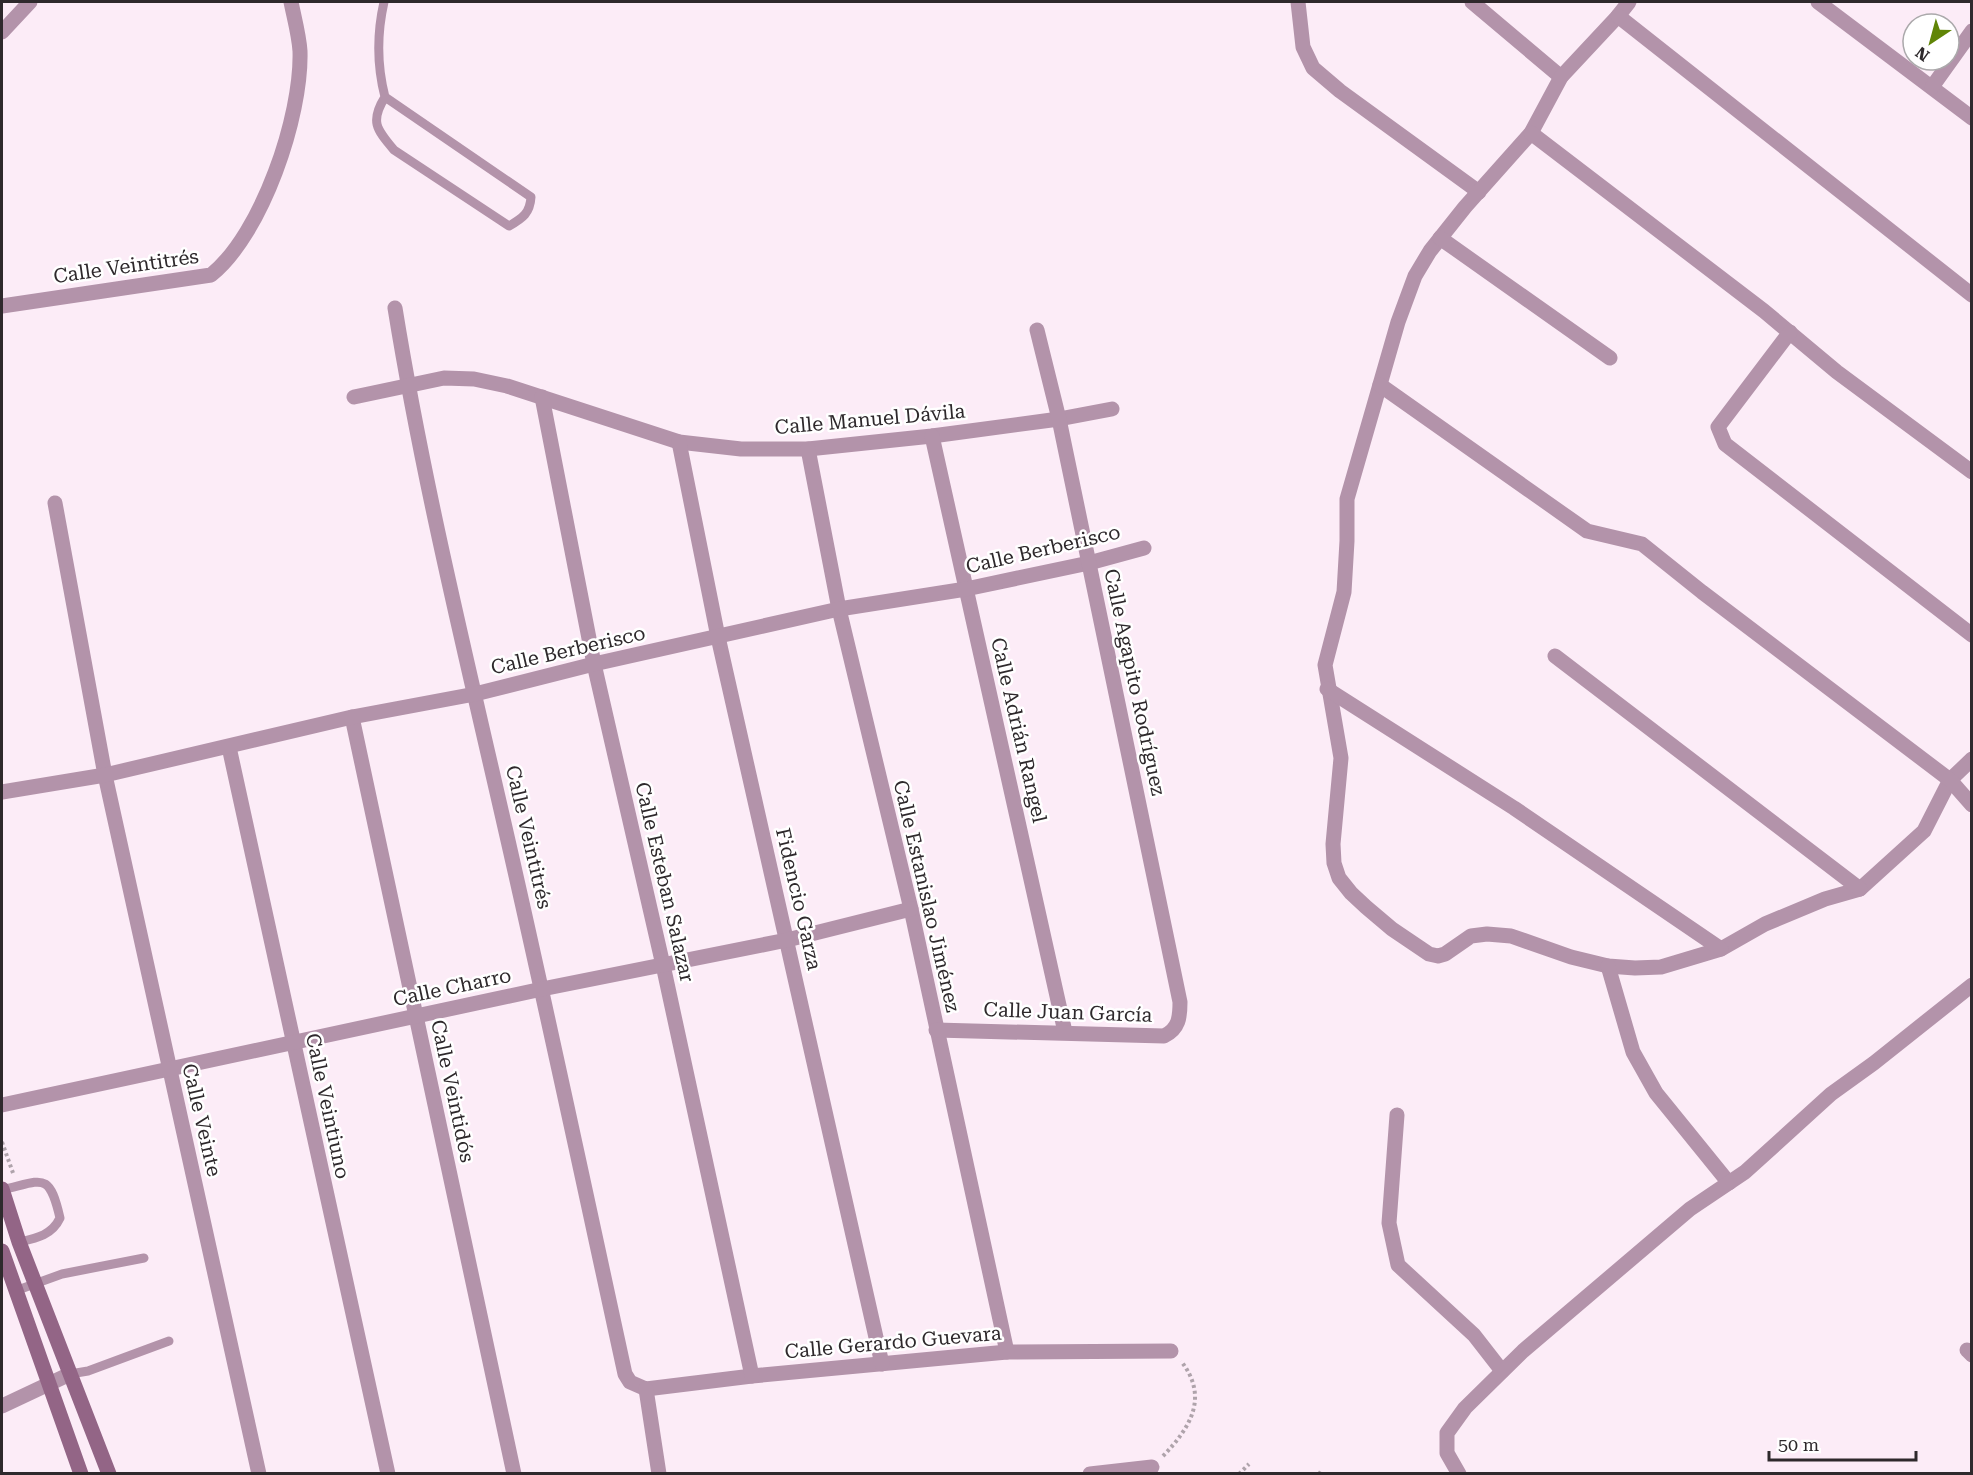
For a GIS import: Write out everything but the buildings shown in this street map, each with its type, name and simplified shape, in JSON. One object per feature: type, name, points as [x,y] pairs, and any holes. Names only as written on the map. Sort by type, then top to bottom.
[{"type":"main road","points":[[2,1190],[35,1283],[109,1473]]},
{"type":"main road","points":[[2,1250],[81,1473]]},
{"type":"street","points":[[2,32],[30,2]]},
{"type":"street","name":"Calle Veintitrés","points":[[2,306],[211,275],[221,267],[252,225],[281,162],[296,94],[300,51],[291,2]]},
{"type":"street","points":[[1298,2],[1303,47],[1307,59],[1323,78],[1479,192]]},
{"type":"street","points":[[1472,2],[1561,76]]},
{"type":"street","points":[[1629,2],[1561,76],[1531,133],[1440,238],[1416,276],[1398,322],[1347,499],[1344,592],[1324,665],[1341,758],[1333,844],[1334,863],[1339,878],[1351,893],[1392,929],[1429,954],[1438,956],[1445,954],[1471,936],[1487,934],[1511,936],[1571,957],[1608,966],[1661,968],[1720,949],[1765,924],[1825,898],[1860,889],[1924,831],[1950,780],[1971,759]]},
{"type":"street","points":[[1818,2],[1971,118]]},
{"type":"street","points":[[1618,16],[1971,295]]},
{"type":"street","points":[[1932,87],[1971,31]]},
{"type":"street","points":[[1531,133],[1790,332],[1837,372],[1971,472]]},
{"type":"street","points":[[1440,238],[1610,358]]},
{"type":"street","name":"Calle Veintitrés","points":[[395,309],[408,387],[625,1374],[630,1382],[646,1389]]},
{"type":"street","name":"Calle Agapito Rodríguez","points":[[1037,330],[1059,419],[1180,1002],[1178,1024],[1172,1032],[1164,1036]]},
{"type":"street","points":[[1790,332],[1718,427],[1725,444],[1971,635]]},
{"type":"street","name":"Calle Manuel Dávila","points":[[354,397],[444,378],[474,379],[507,386],[679,442],[741,449],[808,449],[932,436],[1059,419],[1112,409]]},
{"type":"street","points":[[1380,385],[1587,531],[1642,543],[1702,592],[1950,780],[1971,805]]},
{"type":"street","name":"Calle Esteban Salazar","points":[[542,397],[594,664],[663,965],[752,1376]]},
{"type":"street","name":"Calle Adrián Rangel","points":[[932,436],[1065,1032]]},
{"type":"street","name":"Fidencio Garza","points":[[679,442],[718,637],[882,1364]]},
{"type":"street","name":"Calle Estanislao Jiménez","points":[[808,449],[839,609],[911,909],[1007,1352]]},
{"type":"street","name":"Calle Veinte","points":[[55,503],[105,775],[259,1473]]},
{"type":"street","name":"Calle Berberisco","points":[[2,792],[105,775],[352,717],[475,694],[594,664],[839,609],[966,589],[1089,563],[1144,548]]},
{"type":"street","points":[[1555,656],[1860,889]]},
{"type":"street","points":[[1327,689],[1514,808],[1720,949]]},
{"type":"street","name":"Calle Veintidós","points":[[352,717],[514,1473]]},
{"type":"street","name":"Calle Veintiuno","points":[[229,747],[387,1473]]},
{"type":"street","name":"Calle Charro","points":[[2,1105],[542,989],[787,940],[911,909]]},
{"type":"street","points":[[1608,966],[1633,1052],[1656,1093],[1729,1183]]},
{"type":"street","points":[[1459,1473],[1447,1453],[1447,1433],[1465,1408],[1502,1371],[1690,1209],[1745,1172],[1831,1094],[1874,1063],[1971,985]]},
{"type":"street","name":"Calle Juan García","points":[[936,1030],[1164,1036]]},
{"type":"street","points":[[1397,1115],[1389,1223],[1398,1265],[1474,1335],[1502,1371]]},
{"type":"street","points":[[2,1250],[20,1242]]},
{"type":"street","name":"Calle Gerardo Guevara","points":[[646,1389],[752,1376],[1007,1352],[1171,1351]]},
{"type":"street","points":[[2,1406],[70,1374]]},
{"type":"street","points":[[646,1389],[659,1473]]},
{"type":"street","points":[[1090,1473],[1151,1470]]},
{"type":"lane","points":[[384,2],[378,27],[381,82],[386,97],[531,197],[530,208],[520,220],[509,225],[394,150],[381,135],[375,119],[386,97]]},
{"type":"lane","points":[[2,1190],[38,1181],[52,1190],[55,1197],[60,1218],[54,1230],[37,1238],[20,1242]]},
{"type":"lane","points":[[15,1291],[62,1274],[144,1258]]},
{"type":"lane","points":[[70,1374],[88,1371],[169,1341]]},
{"type":"path","points":[[1151,1470],[1184,1431],[1194,1412],[1196,1391],[1190,1374],[1183,1362],[1171,1351]]},
{"type":"path","points":[[1239,1473],[1249,1464]]}]
